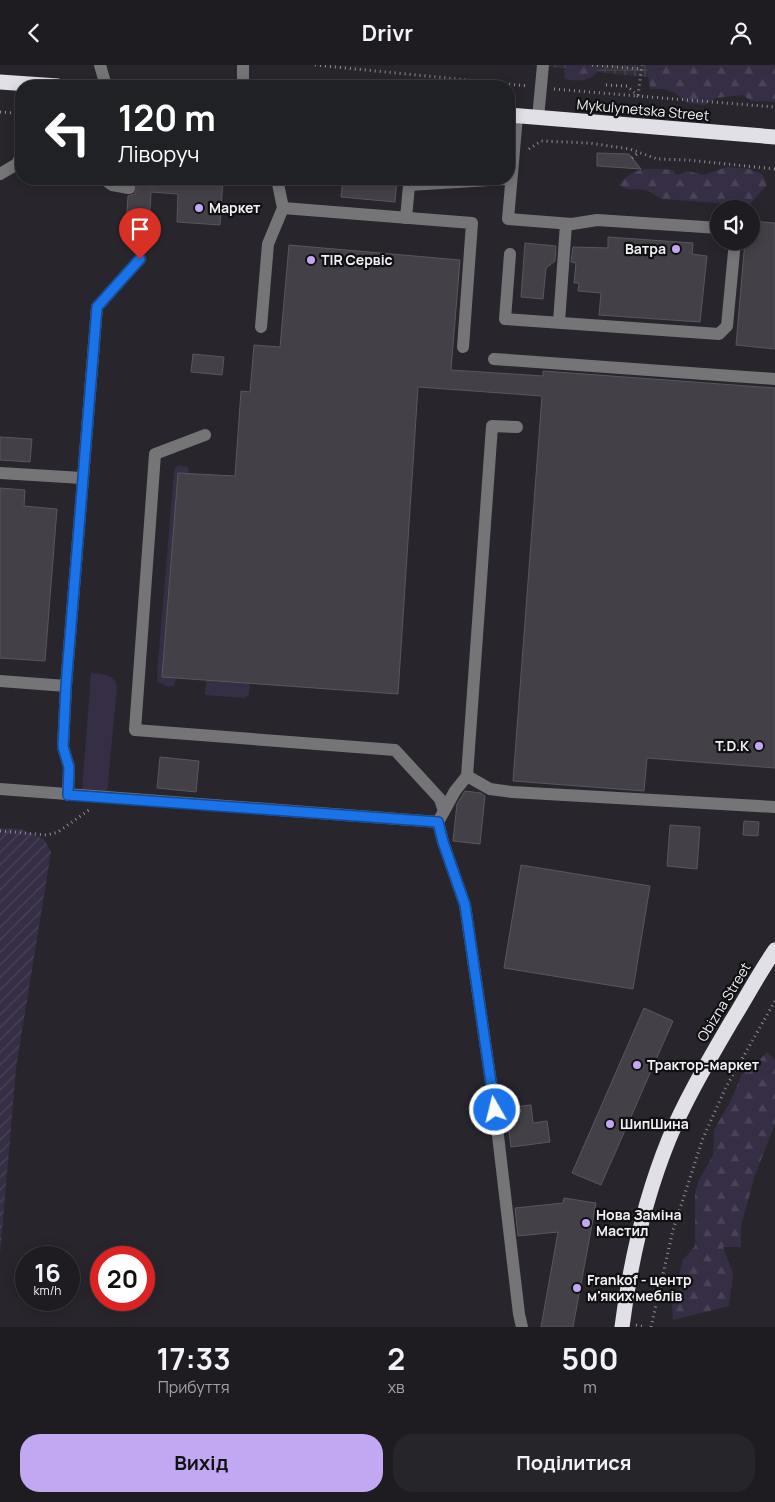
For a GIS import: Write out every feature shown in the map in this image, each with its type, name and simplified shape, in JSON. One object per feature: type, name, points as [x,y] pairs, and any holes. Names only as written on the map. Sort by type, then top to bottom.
[{"type":"highway","points":[[0,82],[15,85]]},
{"type":"highway","name":"Mykulynetska Street","points":[[515,116],[775,137]]},
{"type":"highway","name":"Obizna Street","points":[[622,1327],[629,1279],[639,1235],[656,1175],[669,1140],[684,1105],[707,1063],[775,950]]},
{"type":"lane","points":[[100,65],[104,80]]},
{"type":"lane","points":[[243,65],[243,80]]},
{"type":"lane","points":[[538,118],[543,65]]},
{"type":"lane","points":[[0,174],[15,165]]},
{"type":"lane","points":[[112,185],[129,189]]},
{"type":"lane","points":[[261,327],[268,244],[284,208],[278,185]]},
{"type":"lane","points":[[406,218],[409,185]]},
{"type":"lane","points":[[509,185],[508,219],[566,224],[597,220],[710,227]]},
{"type":"lane","points":[[284,208],[472,223],[463,347]]},
{"type":"lane","points":[[559,322],[566,224]]},
{"type":"lane","points":[[510,254],[505,319],[719,334],[728,325],[734,250]]},
{"type":"lane","points":[[68,795],[69,767],[63,747],[66,686],[97,307],[140,259]]},
{"type":"lane","points":[[494,359],[775,379]]},
{"type":"lane","points":[[441,817],[454,791],[466,776],[492,426],[517,427]]},
{"type":"lane","points":[[205,435],[155,454],[135,730],[395,750],[440,799],[443,842],[465,905],[494,1100],[522,1327]]},
{"type":"lane","points":[[0,473],[82,478]]},
{"type":"lane","points":[[0,681],[66,686]]},
{"type":"lane","points":[[466,776],[490,789],[512,792],[775,807]]},
{"type":"lane","points":[[0,789],[105,798],[441,817]]},
{"type":"path","points":[[315,65],[473,80]]},
{"type":"path","points":[[592,65],[642,67],[638,96]]},
{"type":"path","points":[[515,84],[775,107]]},
{"type":"path","points":[[606,85],[627,86],[638,96]]},
{"type":"path","points":[[0,112],[15,113]]},
{"type":"path","points":[[515,154],[526,155],[530,147],[540,141],[589,143],[630,149],[657,159],[688,160],[775,169]]},
{"type":"path","points":[[632,158],[639,152]]},
{"type":"path","points":[[0,831],[47,835],[58,832],[105,798]]},
{"type":"path","points":[[651,1327],[673,1229],[703,1138],[726,1087],[775,1001]]},
{"type":"shaded area","points":[[532,65],[775,65],[775,91]]},
{"type":"green space","points":[[569,65],[600,65],[598,71],[590,78],[576,80],[565,79],[564,71]]},
{"type":"green space","points":[[647,65],[775,65],[775,102],[751,101],[743,95],[716,98],[704,105],[687,103],[675,93],[664,89],[650,89]]},
{"type":"green space","points":[[727,167],[749,169],[762,174],[767,185],[754,200],[710,200],[710,202],[662,199],[646,190],[627,189],[619,185],[630,174],[649,169],[672,170],[677,175],[688,171],[703,175]]},
{"type":"green space","points":[[179,465],[188,467],[189,473],[178,473],[162,676],[176,678],[174,686],[168,687],[158,682],[157,674],[174,472]]},
{"type":"green space","points":[[91,673],[111,677],[116,682],[117,687],[107,793],[82,791]]},
{"type":"green space","points":[[206,680],[250,683],[249,695],[244,698],[205,695]]},
{"type":"green space","points":[[0,828],[21,829],[44,839],[51,852],[16,1068],[0,1254]]},
{"type":"green space","points":[[767,1052],[775,1060],[775,1124],[755,1175],[741,1226],[741,1247],[723,1247],[733,1273],[729,1306],[673,1320],[672,1306],[680,1292],[678,1279],[683,1260],[695,1246],[695,1195],[698,1182],[713,1155],[714,1130],[730,1102],[742,1074],[754,1066]]},
{"type":"building","points":[[597,153],[629,154],[641,169],[597,166]]},
{"type":"building","name":"Маркет","points":[[136,185],[223,185],[220,225],[177,222],[178,194],[151,192],[149,227],[126,226],[128,196],[135,194],[137,189]]},
{"type":"building","points":[[342,185],[396,185],[395,202],[341,197]]},
{"type":"building","points":[[760,222],[775,223],[775,349],[736,345],[744,250],[760,250]]},
{"type":"building","points":[[608,237],[693,243],[692,254],[707,256],[700,322],[599,315],[601,293],[578,291],[579,283],[574,283],[576,263],[571,262],[573,247],[608,248]]},
{"type":"building","points":[[525,243],[556,246],[555,261],[546,268],[543,299],[521,297]]},
{"type":"building","points":[[289,245],[460,260],[451,370],[543,376],[543,371],[775,388],[775,768],[647,758],[644,791],[513,781],[542,396],[418,387],[398,694],[162,677],[178,473],[235,476],[241,391],[250,392],[254,345],[280,347]]},
{"type":"building","points":[[193,354],[224,357],[222,375],[191,372]]},
{"type":"building","points":[[0,437],[32,439],[30,462],[0,460]]},
{"type":"building","points":[[0,488],[25,490],[24,506],[57,509],[45,661],[0,658]]},
{"type":"building","points":[[160,757],[199,761],[196,792],[157,788]]},
{"type":"building","points":[[465,791],[481,793],[485,796],[480,844],[453,841],[457,804]]},
{"type":"building","points":[[744,821],[759,822],[758,836],[743,835]]},
{"type":"building","points":[[670,825],[700,827],[697,869],[667,866]]},
{"type":"building","points":[[521,865],[650,886],[633,989],[504,968]]},
{"type":"building","points":[[644,1008],[673,1021],[601,1185],[572,1173]]},
{"type":"building","points":[[531,1105],[533,1123],[547,1121],[550,1142],[511,1147],[506,1108]]},
{"type":"building","points":[[564,1198],[596,1203],[573,1327],[541,1327],[558,1232],[518,1236],[515,1208],[563,1203]]},
{"type":"tunnel","points":[[129,188],[139,185]]},
{"type":"place","name":"Маркет","points":[[199,208]]},
{"type":"place","name":"Ватра","points":[[676,249]]},
{"type":"place","name":"TIR Сервіс","points":[[311,260]]},
{"type":"place","name":"T.D.K","points":[[759,746]]},
{"type":"place","name":"Трактор-маркет","points":[[637,1065]]},
{"type":"place","name":"ШипШина","points":[[610,1124]]},
{"type":"place","name":"Нова Заміна Мастил","points":[[586,1223]]},
{"type":"place","name":"Frankof - центр м'яких меблів","points":[[577,1288]]},
{"type":"route","points":[[140,259],[97,307],[66,686],[63,747],[69,767],[68,795],[438,822],[465,905],[495,1110]]}]
